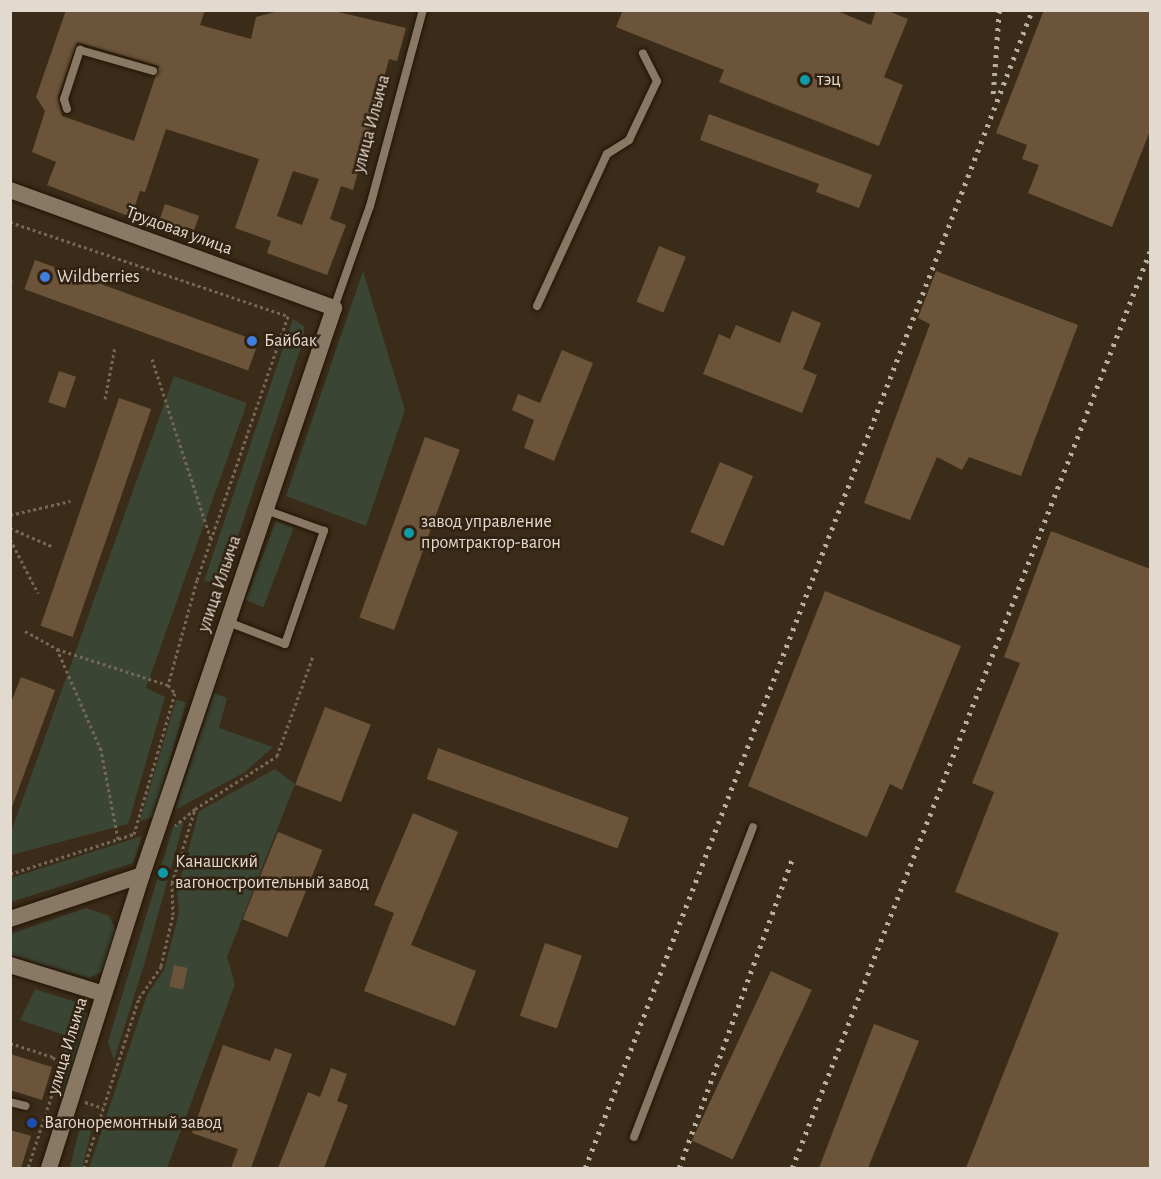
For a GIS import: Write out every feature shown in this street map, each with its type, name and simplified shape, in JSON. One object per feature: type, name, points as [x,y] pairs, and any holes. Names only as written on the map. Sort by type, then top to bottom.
[{"type":"street","name":"Трудовая улица","points":[[10,190],[334,308]]},
{"type":"street","name":"улица Ильича","points":[[49,1168],[142,875],[160,828],[334,308]]},
{"type":"street","points":[[10,919],[142,875]]},
{"type":"street","points":[[10,965],[104,994]]},
{"type":"lane","name":"улица Ильича","points":[[334,308],[370,206],[423,10]]},
{"type":"lane","points":[[67,109],[63,99],[80,50],[153,71]]},
{"type":"lane","points":[[537,306],[607,154],[629,140],[657,81],[642,53]]},
{"type":"lane","points":[[228,622],[285,644],[324,531],[266,510]]},
{"type":"lane","points":[[634,1137],[753,827]]},
{"type":"lane","points":[[10,1102],[26,1106]]},
{"type":"path","points":[[10,222],[288,316],[211,539],[168,685]]},
{"type":"path","points":[[105,399],[115,346]]},
{"type":"path","points":[[152,359],[211,539]]},
{"type":"path","points":[[10,515],[70,501]]},
{"type":"path","points":[[10,528],[54,547]]},
{"type":"path","points":[[10,539],[38,593]]},
{"type":"path","points":[[25,631],[57,649],[168,685],[175,693],[134,834]]},
{"type":"path","points":[[57,649],[101,750],[118,839]]},
{"type":"path","points":[[10,874],[134,834],[160,828],[170,831],[195,809],[277,756],[314,656]]},
{"type":"path","points":[[84,1168],[139,998],[161,966],[173,915],[172,883],[195,809]]},
{"type":"path","points":[[10,1043],[53,1057],[61,1067],[28,1168]]},
{"type":"green space","points":[[363,271],[405,410],[366,526],[286,496]]},
{"type":"green space","points":[[293,319],[304,326],[304,338],[222,584],[204,581]]},
{"type":"green space","points":[[174,376],[247,403],[146,688],[165,697],[128,824],[11,855],[11,832]]},
{"type":"green space","points":[[276,521],[294,528],[263,607],[246,600]]},
{"type":"green space","points":[[214,693],[227,698],[219,728],[273,747],[245,772],[175,810]]},
{"type":"green space","points":[[176,700],[186,702],[154,817],[140,821]]},
{"type":"green space","points":[[275,769],[295,784],[227,957],[235,984],[167,1168],[89,1168],[147,995],[164,970],[179,913],[177,891],[199,811]]},
{"type":"green space","points":[[184,821],[144,965],[114,1060],[108,1042],[173,827]]},
{"type":"green space","points":[[142,836],[133,863],[11,902],[11,878]]},
{"type":"green space","points":[[86,908],[109,916],[116,930],[103,971],[89,978],[11,955],[10,934]]},
{"type":"green space","points":[[35,989],[76,1002],[91,1019],[66,1093],[57,1089],[67,1036],[20,1020]]},
{"type":"green space","points":[[83,1115],[95,1118],[82,1168],[70,1168]]},
{"type":"building","points":[[66,10],[205,10],[200,25],[251,39],[256,17],[282,10],[330,10],[406,28],[397,61],[389,59],[353,190],[341,186],[330,219],[346,225],[327,275],[267,253],[271,241],[235,228],[259,159],[166,129],[145,192],[140,191],[131,217],[47,185],[56,162],[32,152],[45,111],[36,97]],"holes":[[[77,42],[159,66],[134,141],[62,116],[58,97]],[[293,171],[319,179],[302,225],[277,216]]]},
{"type":"building","name":"тэц","points":[[623,10],[835,10],[871,25],[876,10],[886,10],[908,19],[884,77],[903,85],[879,146],[719,82],[724,70],[616,27]]},
{"type":"building","points":[[1044,10],[1150,10],[1150,131],[1112,227],[1028,193],[1039,165],[1022,159],[1027,145],[996,133]]},
{"type":"building","points":[[709,114],[872,175],[859,208],[816,192],[819,184],[700,140]]},
{"type":"building","points":[[165,204],[199,216],[193,234],[159,222]]},
{"type":"building","points":[[659,246],[686,257],[663,312],[637,302]]},
{"type":"building","points":[[35,260],[259,341],[248,371],[24,289]]},
{"type":"building","points":[[936,271],[1078,325],[1021,476],[969,457],[962,470],[937,457],[910,520],[864,503],[930,324],[918,318]]},
{"type":"building","points":[[792,311],[821,323],[803,369],[817,375],[802,413],[703,374],[719,334],[730,339],[736,325],[780,343]]},
{"type":"building","points":[[562,350],[593,363],[554,461],[524,448],[534,420],[512,410],[518,394],[540,403]]},
{"type":"building","points":[[59,371],[76,377],[65,408],[48,402]]},
{"type":"building","points":[[119,398],[151,409],[73,637],[41,626]]},
{"type":"building","name":"завод управление промтрактор-вагон","points":[[425,437],[460,450],[394,630],[359,617]]},
{"type":"building","points":[[720,462],[753,476],[723,546],[690,532]]},
{"type":"building","points":[[1051,531],[1150,569],[1150,1168],[966,1168],[1059,933],[955,892],[994,792],[972,783],[1020,663],[1004,657]]},
{"type":"building","points":[[825,591],[961,646],[902,790],[890,784],[867,837],[748,786]]},
{"type":"building","points":[[21,677],[55,690],[12,807],[10,705]]},
{"type":"building","points":[[325,707],[371,725],[341,802],[295,784]]},
{"type":"building","points":[[438,748],[629,817],[617,848],[427,779]]},
{"type":"building","points":[[413,813],[458,832],[411,945],[476,971],[455,1026],[364,991],[394,913],[374,905]]},
{"type":"building","points":[[278,832],[323,850],[287,937],[243,919]]},
{"type":"building","points":[[545,943],[582,956],[557,1029],[520,1016]]},
{"type":"building","points":[[174,965],[188,968],[183,989],[169,987]]},
{"type":"building","points":[[771,971],[812,990],[733,1159],[692,1140]]},
{"type":"building","points":[[874,1024],[919,1041],[868,1168],[819,1168]]},
{"type":"building","points":[[223,1045],[270,1061],[275,1048],[292,1054],[251,1168],[231,1168],[238,1149],[192,1133]]},
{"type":"building","points":[[10,1054],[52,1067],[42,1100],[10,1090]]},
{"type":"building","points":[[331,1068],[347,1074],[337,1101],[348,1105],[324,1168],[278,1168],[308,1092],[320,1097]]},
{"type":"building","points":[[10,1130],[31,1136],[21,1168],[10,1168]]},
{"type":"railway","points":[[993,94],[999,10]]},
{"type":"railway","points":[[585,1168],[1032,10]]},
{"type":"railway","points":[[792,1168],[1150,251]]},
{"type":"railway","points":[[679,1168],[792,859]]},
{"type":"place","name":"тэц","points":[[805,80]]},
{"type":"place","name":"Wildberries","points":[[45,277]]},
{"type":"place","name":"Байбак","points":[[252,341]]},
{"type":"place","name":"завод управление промтрактор-вагон","points":[[409,533]]},
{"type":"place","name":"Канашский вагоностроительный завод","points":[[163,873]]},
{"type":"place","name":"Вагоноремонтный завод","points":[[32,1123]]}]
